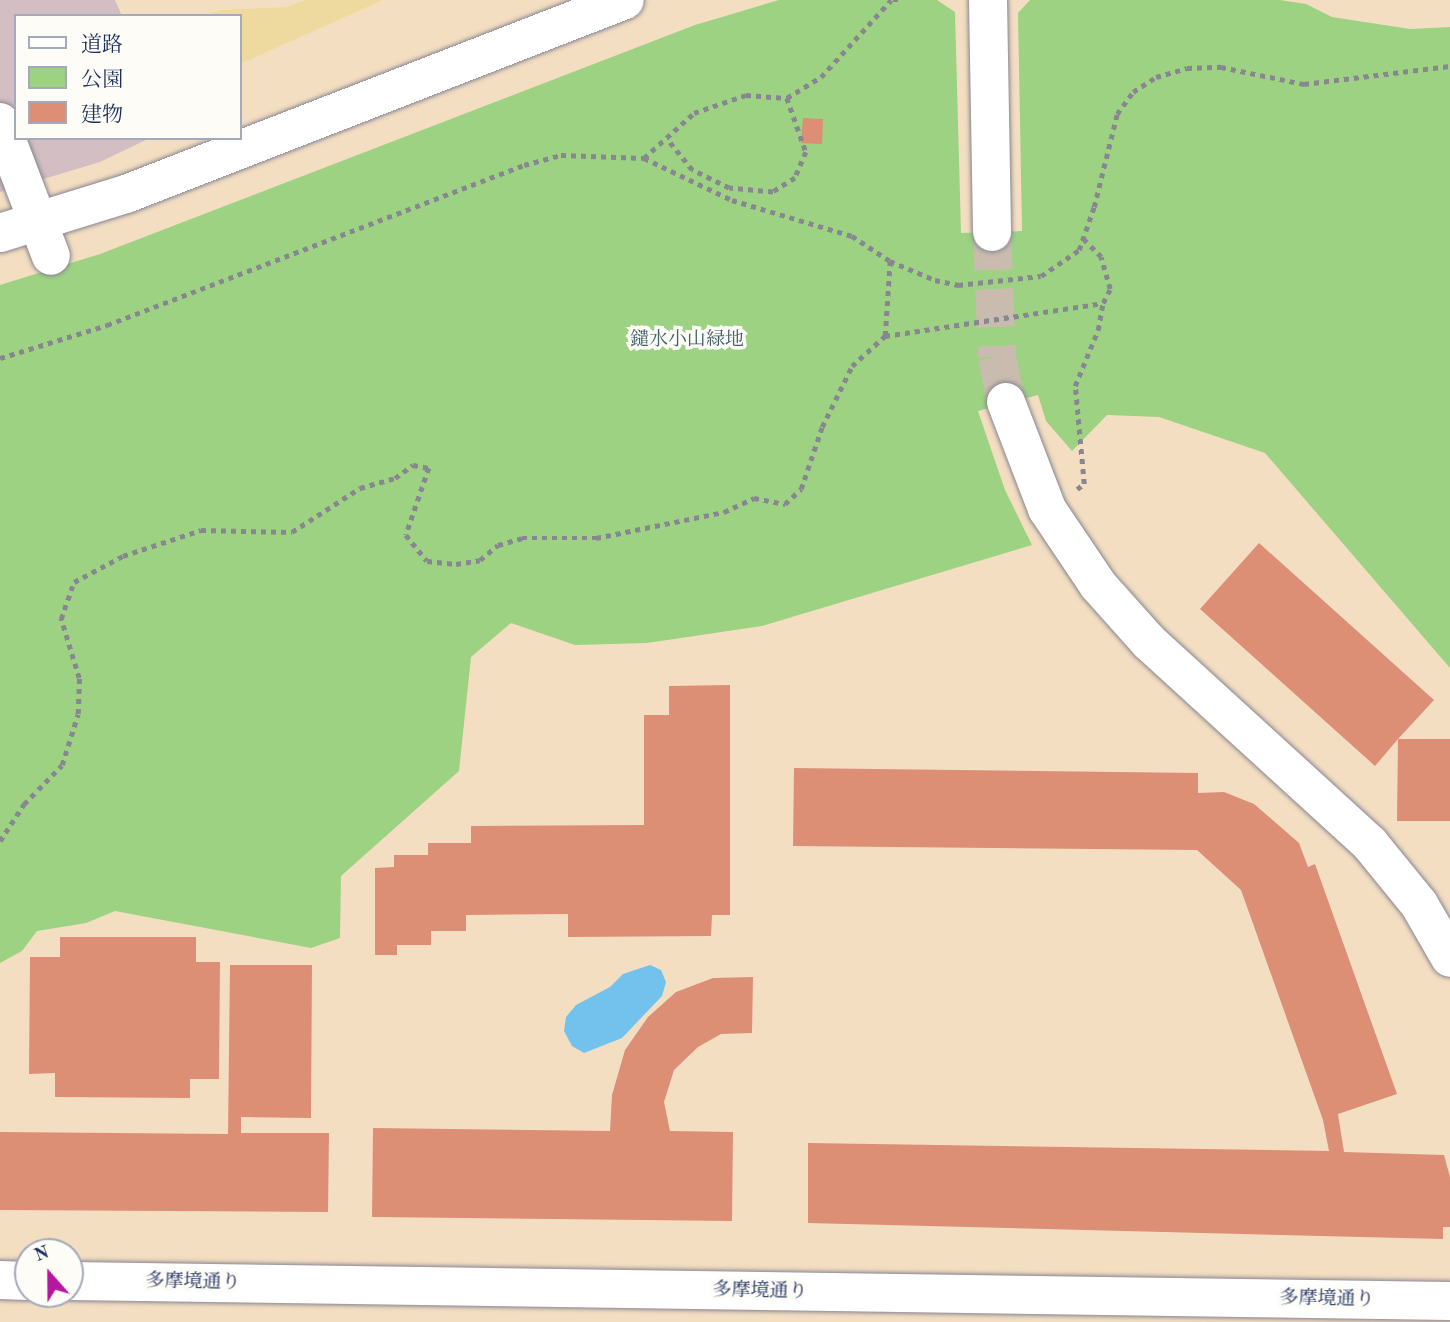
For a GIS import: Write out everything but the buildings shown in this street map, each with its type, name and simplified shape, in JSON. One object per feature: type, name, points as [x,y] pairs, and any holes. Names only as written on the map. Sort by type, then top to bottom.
[{"type":"street","points":[[0,233],[45,239],[126,194],[625,0]]},
{"type":"street","points":[[988,0],[992,232]]},
{"type":"street","points":[[0,122],[45,239]]},
{"type":"street","points":[[1006,402],[1047,509],[1098,585],[1149,642],[1370,844],[1419,904],[1450,958]]},
{"type":"street","name":"多摩境通り","points":[[84,1281],[868,1308],[1450,1301]]},
{"type":"path","points":[[644,158],[694,113],[746,95],[787,98],[821,77],[892,0],[902,0]]},
{"type":"path","points":[[0,358],[130,317],[524,165],[561,155],[644,158],[732,200],[852,236],[890,261],[935,280],[958,285],[997,283],[1041,276],[1059,268],[1084,239],[1117,114],[1133,92],[1156,76],[1187,68],[1221,67],[1304,84],[1450,66]]},
{"type":"path","points":[[667,139],[692,170],[729,188],[773,192],[795,178],[806,152],[787,98]]},
{"type":"path","points":[[1067,496],[1084,484],[1075,386],[1098,330],[1103,303],[1111,289],[1101,257],[1084,239]]},
{"type":"path","points":[[885,336],[890,261]]},
{"type":"path","points":[[0,841],[24,804],[62,765],[78,713],[79,678],[61,619],[74,582],[123,556],[201,530],[292,532],[360,488],[395,478],[413,466],[429,468],[406,535],[427,561],[456,564],[480,560],[498,545],[522,538],[596,538],[724,512],[754,498],[785,504],[801,489],[822,427],[852,366],[885,336],[1103,303]]},
{"type":"shaded area","points":[[0,0],[115,0],[121,14],[14,14],[14,140],[146,140],[100,162],[0,192]]},
{"type":"green space","name":"鑓水小山緑地","points":[[779,0],[937,0],[955,12],[961,233],[1022,231],[1018,13],[1030,0],[1280,0],[1306,4],[1332,17],[1410,29],[1450,27],[1450,668],[1265,453],[1159,417],[1107,415],[1072,451],[1046,421],[1038,395],[978,411],[1005,490],[1032,545],[762,626],[647,643],[575,645],[511,623],[471,657],[459,771],[341,876],[340,938],[311,948],[115,911],[86,923],[37,931],[22,951],[0,963],[0,285],[100,254],[695,25]]},
{"type":"sand","points":[[305,0],[383,0],[242,63],[242,14],[210,14],[221,10],[287,7]]},
{"type":"water","points":[[650,965],[661,970],[666,982],[662,996],[622,1038],[584,1053],[572,1046],[564,1031],[566,1017],[576,1005],[610,987],[623,974]]},
{"type":"tunnel","points":[[992,232],[997,357],[1006,402]]}]
